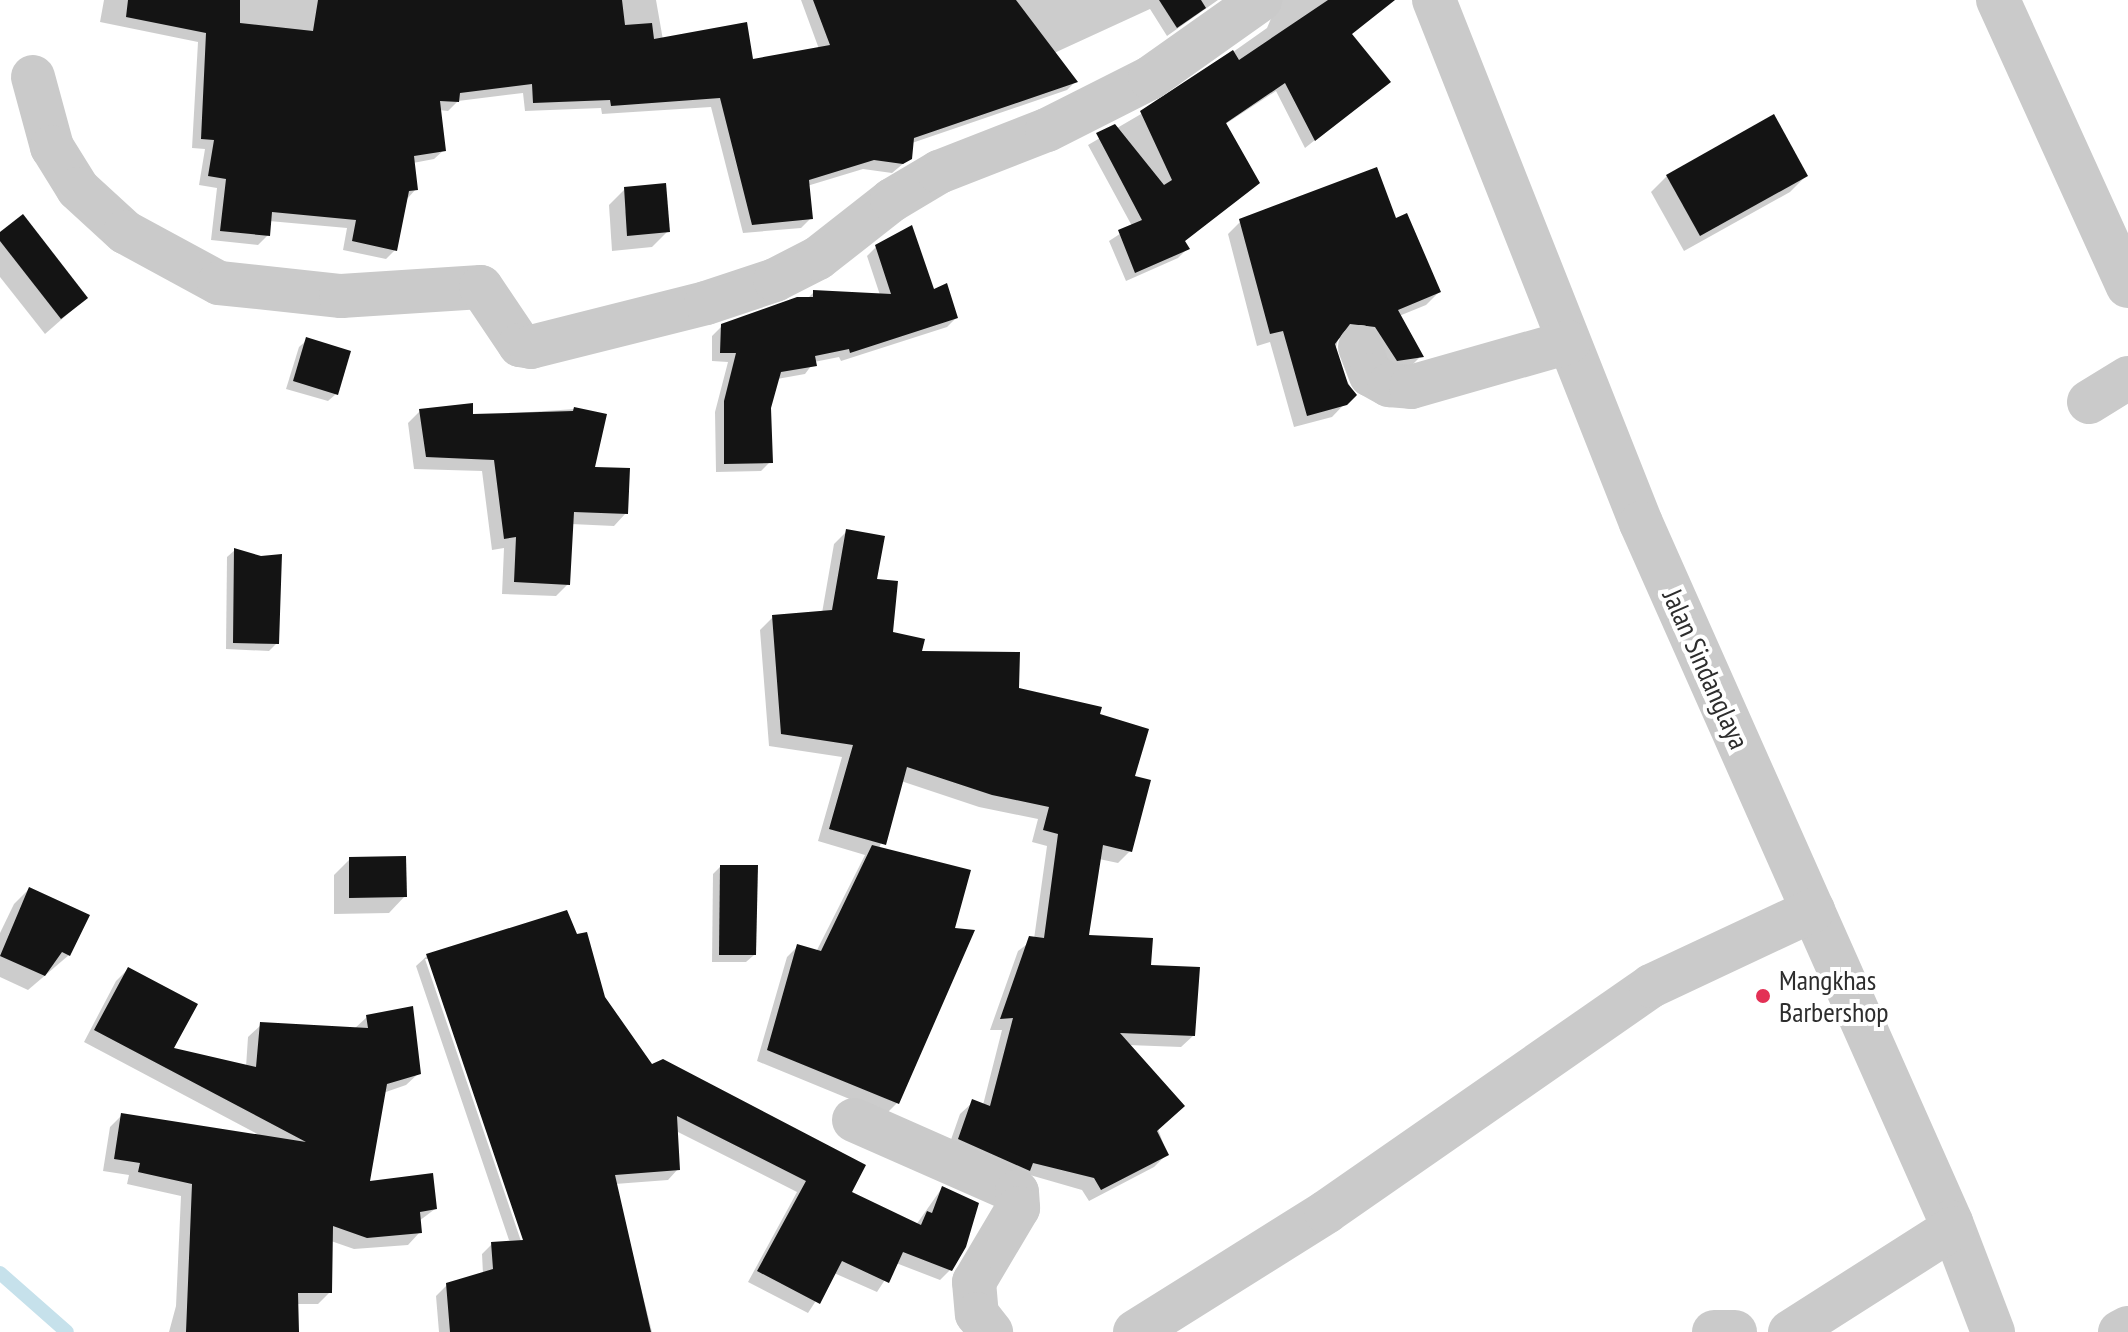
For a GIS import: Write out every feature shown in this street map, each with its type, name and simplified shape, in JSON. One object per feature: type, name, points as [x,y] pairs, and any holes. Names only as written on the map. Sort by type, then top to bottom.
[{"type":"street","points":[[33,77],[52,147],[78,189],[125,232],[206,276],[248,287],[341,296],[481,287],[520,345],[531,347],[706,303],[775,280],[818,258],[892,200],[939,172],[1047,130],[1150,78],[1260,0]]},
{"type":"street","name":"Jalan Sindanglaya","points":[[1434,0],[1641,523],[1953,1228],[1993,1332]]},
{"type":"street","points":[[1998,0],[2128,286]]},
{"type":"street","points":[[1360,347],[1371,375],[1389,385],[1411,387],[1569,342]]},
{"type":"street","points":[[2089,402],[2128,378]]},
{"type":"street","points":[[1135,1332],[1326,1212],[1651,986],[1813,910]]},
{"type":"street","points":[[854,1120],[1017,1192],[1018,1208],[974,1282],[977,1314],[991,1332]]},
{"type":"street","points":[[1790,1332],[1953,1228]]},
{"type":"street","points":[[2120,1332],[2128,1328]]},
{"type":"street","points":[[1714,1332],[1735,1332]]},
{"type":"building","points":[[128,0],[240,0],[240,23],[313,31],[318,0],[622,0],[625,25],[652,23],[654,39],[747,22],[753,59],[830,45],[813,0],[1016,0],[1078,82],[914,138],[912,159],[903,164],[874,160],[809,180],[813,219],[752,225],[720,98],[611,106],[610,100],[533,103],[532,84],[460,93],[459,102],[440,101],[446,151],[414,156],[418,190],[409,191],[397,251],[352,241],[356,220],[272,212],[270,236],[220,231],[226,179],[208,176],[214,140],[201,139],[206,33],[126,17]]},
{"type":"building","points":[[1159,0],[1201,0],[1206,8],[1177,28]]},
{"type":"building","points":[[1328,0],[1395,0],[1352,34],[1391,82],[1315,141],[1285,83],[1226,123],[1260,183],[1185,241],[1190,249],[1135,273],[1118,230],[1142,220],[1096,133],[1115,124],[1164,185],[1172,180],[1140,111],[1233,50],[1239,60]]},
{"type":"building","points":[[1774,114],[1808,176],[1700,236],[1666,175]]},
{"type":"building","points":[[1377,167],[1396,218],[1407,213],[1441,292],[1398,310],[1424,357],[1397,361],[1375,327],[1350,324],[1335,344],[1348,384],[1357,395],[1347,405],[1307,416],[1283,331],[1270,334],[1239,219]]},
{"type":"building","points":[[666,183],[670,232],[627,236],[624,187]]},
{"type":"building","points":[[23,214],[88,298],[61,319],[0,241],[0,232]]},
{"type":"building","points":[[912,225],[934,289],[947,283],[958,318],[850,353],[849,349],[815,356],[817,366],[781,372],[771,408],[773,463],[724,464],[724,401],[736,353],[720,353],[721,324],[797,297],[813,297],[813,290],[891,294],[875,245]]},
{"type":"building","points":[[306,337],[351,351],[338,395],[293,381]]},
{"type":"building","points":[[473,403],[473,414],[573,411],[574,407],[607,414],[595,467],[630,468],[628,514],[574,512],[570,585],[514,582],[516,537],[504,539],[494,460],[426,457],[419,409]]},
{"type":"building","points":[[846,529],[885,536],[877,579],[898,581],[893,632],[925,639],[922,651],[1020,652],[1019,688],[1102,707],[1100,714],[1149,729],[1135,776],[1151,780],[1132,852],[1103,845],[1089,935],[1153,938],[1151,965],[1200,967],[1195,1036],[1120,1033],[1185,1106],[1157,1131],[1169,1155],[1101,1190],[1094,1178],[1033,1163],[1030,1171],[958,1139],[972,1099],[990,1106],[1013,1018],[1000,1019],[1029,936],[1044,938],[1058,834],[1043,830],[1049,807],[992,795],[907,767],[886,845],[829,829],[853,745],[781,734],[772,615],[832,610]]},
{"type":"building","points":[[234,548],[261,556],[282,554],[279,644],[233,643]]},
{"type":"building","points":[[872,845],[971,870],[955,928],[975,930],[899,1104],[767,1050],[797,944],[821,951]]},
{"type":"building","points":[[406,856],[407,897],[349,898],[349,857]]},
{"type":"building","points":[[720,865],[758,865],[756,955],[719,955]]},
{"type":"building","points":[[29,887],[90,915],[70,956],[62,952],[45,976],[0,956]]},
{"type":"building","points":[[567,910],[577,934],[587,932],[605,997],[652,1064],[663,1059],[866,1165],[852,1192],[921,1225],[927,1211],[932,1213],[942,1186],[979,1203],[966,1247],[952,1271],[903,1252],[889,1283],[842,1261],[820,1304],[757,1271],[806,1181],[677,1116],[680,1170],[615,1175],[651,1332],[450,1332],[446,1283],[493,1269],[491,1242],[523,1240],[426,954]]},
{"type":"building","points":[[128,967],[198,1004],[174,1048],[256,1067],[260,1022],[368,1028],[366,1015],[413,1006],[421,1074],[387,1084],[370,1181],[433,1173],[437,1209],[420,1212],[422,1233],[367,1238],[333,1226],[332,1293],[298,1293],[299,1332],[186,1332],[192,1184],[138,1172],[140,1163],[114,1159],[121,1113],[306,1142],[94,1030]]},
{"type":"waterway","points":[[0,1273],[67,1332]]},
{"type":"place","name":"Mangkhas Barbershop","points":[[1763,996]]}]
